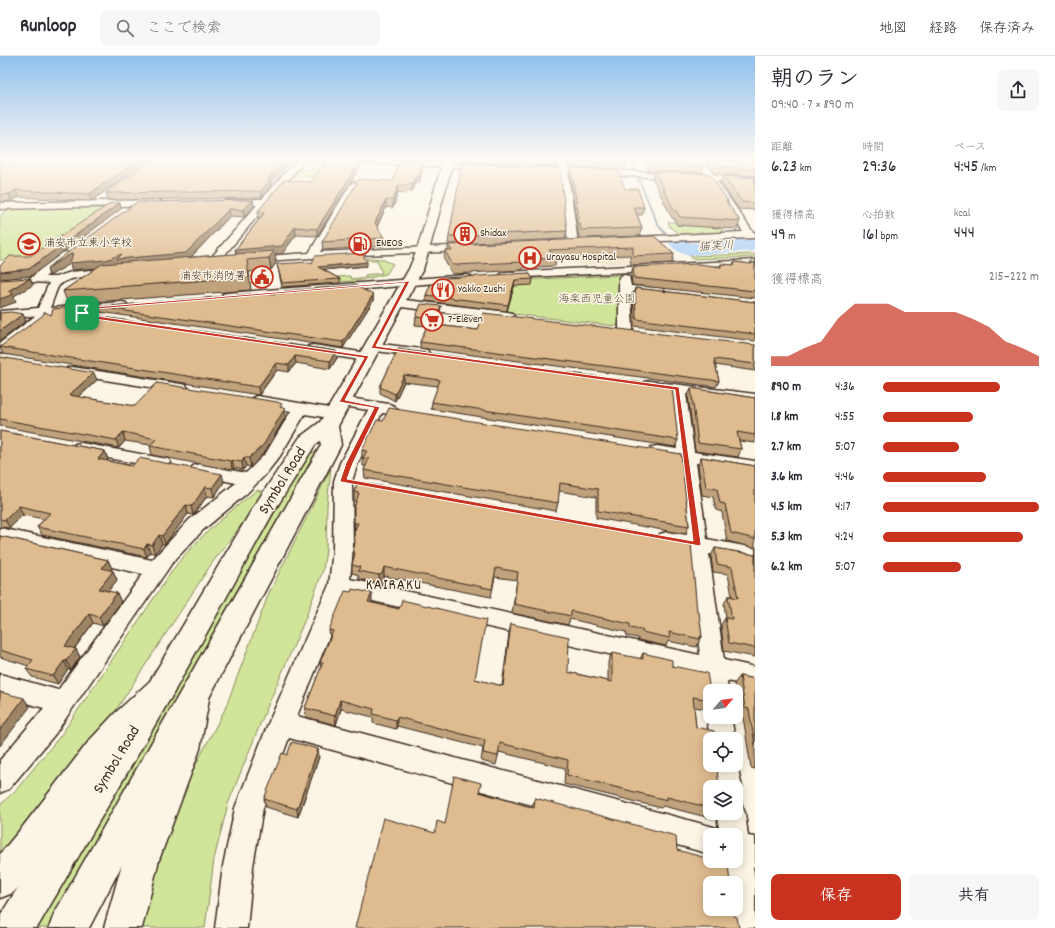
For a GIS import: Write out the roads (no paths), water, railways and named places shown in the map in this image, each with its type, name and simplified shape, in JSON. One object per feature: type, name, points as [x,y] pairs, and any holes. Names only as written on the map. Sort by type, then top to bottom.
[{"type":"main road","points":[[335,414],[408,282],[423,250],[438,199]]},
{"type":"main road","name":"Symbol Road","points":[[15,928],[160,690],[262,512],[307,441],[335,414]]},
{"type":"main road","name":"Symbol Road","points":[[68,928],[331,445],[335,414]]},
{"type":"main road","points":[[0,880],[42,831],[92,762],[120,728],[160,690]]},
{"type":"main road","points":[[123,928],[141,860],[184,749],[194,699]]},
{"type":"street","points":[[94,204],[102,199]]},
{"type":"street","points":[[227,262],[208,263],[266,199]]},
{"type":"street","points":[[312,256],[346,199]]},
{"type":"street","points":[[567,199],[573,243]]},
{"type":"street","points":[[727,199],[752,235]]},
{"type":"street","points":[[223,203],[263,202]]},
{"type":"street","points":[[0,206],[167,203]]},
{"type":"street","points":[[123,213],[136,204]]},
{"type":"street","points":[[619,241],[752,235]]},
{"type":"street","points":[[243,260],[360,252],[485,247]]},
{"type":"street","points":[[35,280],[73,250]]},
{"type":"street","points":[[494,276],[755,262]]},
{"type":"street","points":[[624,269],[626,289],[626,330]]},
{"type":"street","points":[[3,356],[40,319],[44,312],[52,287],[59,280],[71,275],[126,270]]},
{"type":"street","points":[[214,298],[478,277]]},
{"type":"street","points":[[21,281],[59,280]]},
{"type":"street","points":[[626,289],[672,294]]},
{"type":"street","points":[[397,303],[518,317]]},
{"type":"street","points":[[0,316],[137,304]]},
{"type":"street","points":[[82,309],[82,313],[84,315],[112,320]]},
{"type":"street","points":[[611,328],[641,332]]},
{"type":"street","points":[[298,347],[435,355]]},
{"type":"street","points":[[62,369],[193,390]]},
{"type":"street","points":[[638,383],[755,399]]},
{"type":"street","points":[[678,388],[715,684]]},
{"type":"street","points":[[247,399],[335,414],[377,407],[400,411]]},
{"type":"street","points":[[231,928],[238,866],[249,808],[281,724],[339,585],[351,482],[350,463],[377,407]]},
{"type":"street","points":[[0,780],[46,726],[156,570],[196,525],[240,490],[272,456],[301,408]]},
{"type":"street","points":[[62,444],[250,480]]},
{"type":"street","points":[[640,449],[755,467]]},
{"type":"street","points":[[0,535],[156,570]]},
{"type":"street","points":[[650,536],[755,555]]},
{"type":"street","points":[[339,585],[755,677]]},
{"type":"street","points":[[0,685],[63,702]]},
{"type":"street","points":[[281,724],[703,838]]},
{"type":"street","points":[[743,849],[755,852]]},
{"type":"street","points":[[738,868],[746,928]]},
{"type":"water","points":[[755,241],[755,250],[693,253],[684,251],[673,245]]},
{"type":"waterway","name":"猫実川","points":[[647,199],[658,225],[667,235]]},
{"type":"waterway","name":"猫実川","points":[[678,243],[688,249],[755,245]]},
{"type":"place","name":"Shidax","points":[[465,234]]},
{"type":"place","name":"浦安市立東小学校","points":[[29,244]]},
{"type":"place","name":"ENEOS","points":[[360,244]]},
{"type":"place","name":"Urayasu Hospital","points":[[530,258]]},
{"type":"place","name":"浦安市消防署","points":[[262,277]]},
{"type":"place","name":"Yakko Zushi","points":[[443,290]]},
{"type":"place","name":"7-Eleven","points":[[432,320]]},
{"type":"district","name":"KAIRAKU","points":[[394,586]]},
{"type":"park label","name":"海楽西児童公園","points":[[597,300]]}]
